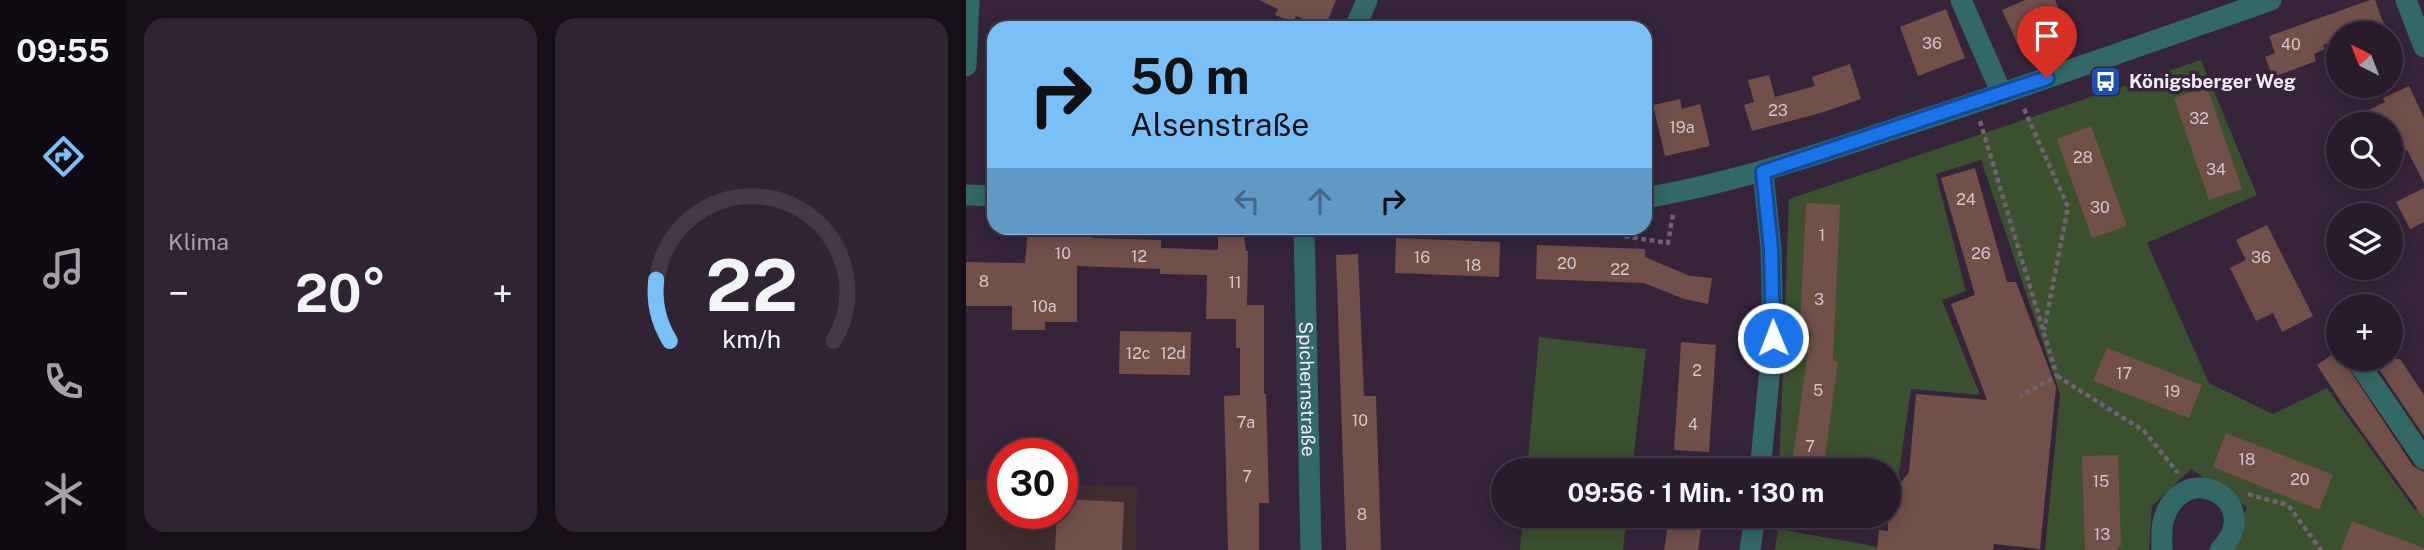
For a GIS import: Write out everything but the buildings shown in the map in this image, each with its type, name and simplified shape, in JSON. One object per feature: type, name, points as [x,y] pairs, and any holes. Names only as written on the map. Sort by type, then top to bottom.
[{"type":"street","points":[[966,66],[969,0]]},
{"type":"street","points":[[1358,21],[1367,0]]},
{"type":"street","points":[[1961,0],[2009,91]]},
{"type":"street","points":[[1652,197],[1763,172],[1974,103],[2271,0]]},
{"type":"street","points":[[2406,0],[2424,47]]},
{"type":"street","points":[[1761,458],[1773,338],[1771,249],[1763,172]]},
{"type":"street","points":[[966,195],[987,196]]},
{"type":"street","name":"Spichernstraße","points":[[1304,235],[1311,550]]},
{"type":"street","points":[[2364,371],[2424,458]]},
{"type":"street","points":[[2162,550],[2162,524],[2173,499],[2190,488],[2212,489],[2230,501],[2235,518],[2228,541],[2220,550]]},
{"type":"street","points":[[1750,550],[1753,528]]},
{"type":"path","points":[[2009,91],[2068,207],[2044,331]]},
{"type":"path","points":[[1974,103],[2057,376],[2144,431],[2190,488]]},
{"type":"path","points":[[1624,235],[1668,243],[1677,192]]},
{"type":"path","points":[[2020,396],[2057,376]]},
{"type":"path","points":[[2230,501],[2240,492],[2288,505],[2321,550]]},
{"type":"shaded area","points":[[966,480],[987,481],[987,529],[1078,529],[1078,485],[1137,487],[1136,550],[966,550]]},
{"type":"green space","points":[[2201,60],[2257,195],[2147,243],[2209,383],[2273,414],[2327,388],[2415,510],[2424,506],[2424,550],[2232,550],[2247,507],[2191,469],[2152,506],[2149,550],[2045,550],[2060,394],[1981,160],[1936,174],[1966,291],[1942,300],[1980,395],[1911,389],[1901,458],[1779,458],[1789,199]]},
{"type":"green space","points":[[1539,337],[1646,349],[1633,458],[1528,458]]},
{"type":"green space","points":[[1522,528],[1626,528],[1623,550],[1520,550]]},
{"type":"green space","points":[[1778,529],[1896,550],[1775,550]]},
{"type":"place","name":"Königsberger Weg","points":[[2106,81]]},
{"type":"route","points":[[1773,338],[1771,249],[1763,172],[2047,78]]}]
